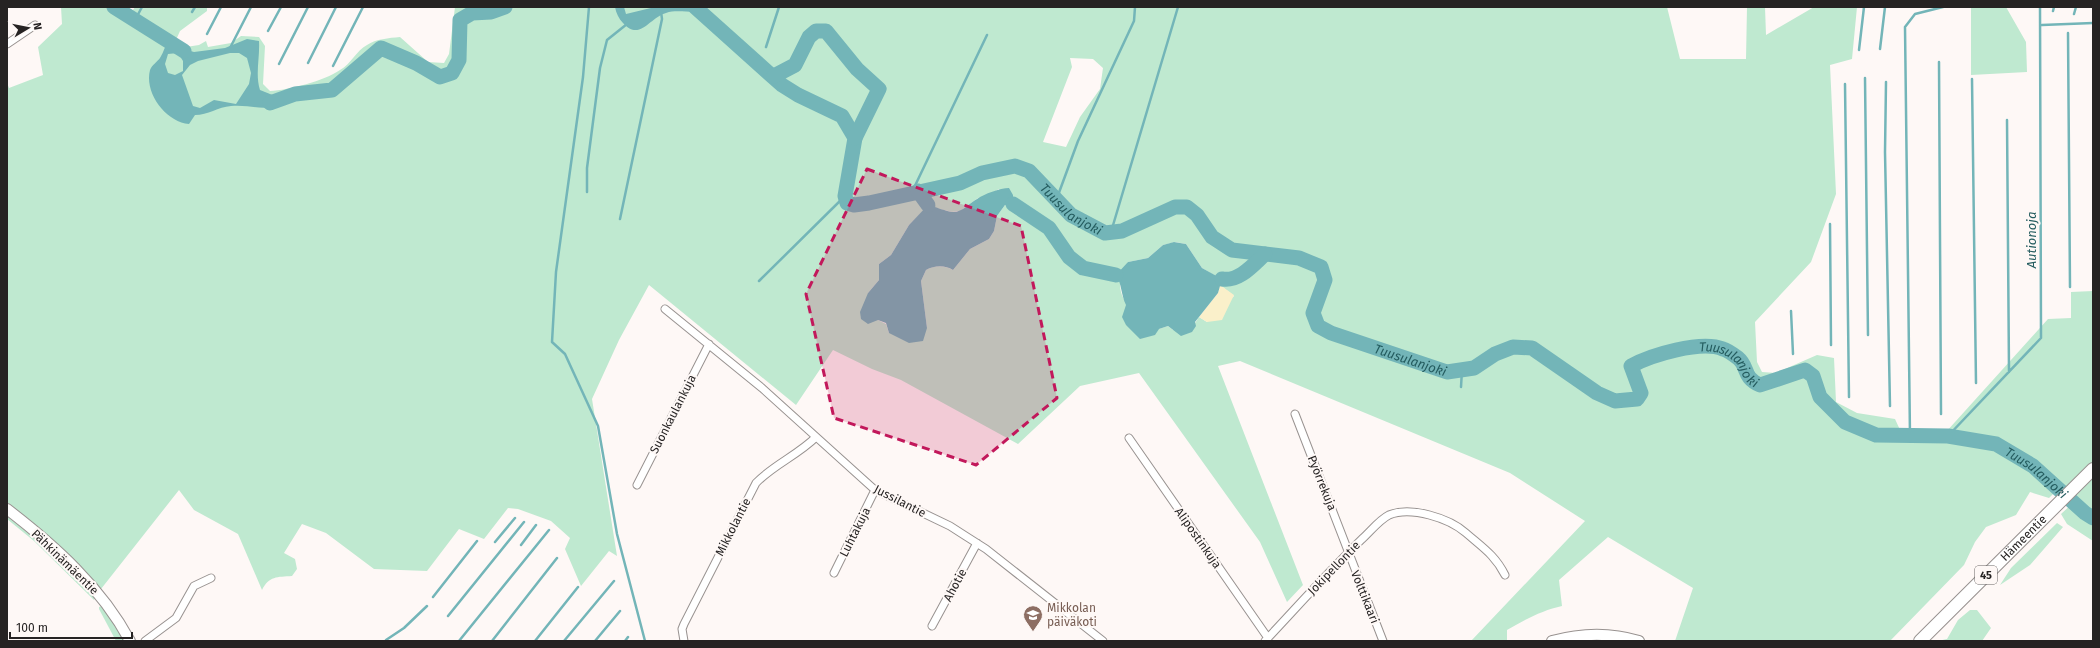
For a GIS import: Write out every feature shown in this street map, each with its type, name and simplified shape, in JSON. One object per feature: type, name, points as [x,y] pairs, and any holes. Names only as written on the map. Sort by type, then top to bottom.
[{"type":"main road","name":"Hämeentie","points":[[1920,641],[2093,469]]},
{"type":"street","points":[[7,44],[35,25]]},
{"type":"street","name":"Jussilantie","points":[[665,309],[762,388],[875,490],[950,526],[977,543],[1104,641]]},
{"type":"street","name":"Suonkaulankuja","points":[[637,484],[709,344]]},
{"type":"street","name":"Pyörrekuja","points":[[1295,414],[1349,552]]},
{"type":"street","name":"Mikkolantie","points":[[684,641],[682,629],[684,624],[756,483],[763,476],[807,446],[816,437]]},
{"type":"street","name":"Alipostinkuja","points":[[1129,438],[1266,640]]},
{"type":"street","name":"Luhtakuja","points":[[834,573],[875,490]]},
{"type":"street","name":"Pähkinämäentie","points":[[7,509],[55,549],[94,588],[118,620],[130,641]]},
{"type":"street","name":"Jokipellontie","points":[[1266,640],[1349,552],[1388,516],[1414,513],[1442,517],[1459,527],[1498,561],[1505,575]]},
{"type":"street","name":"Ahotie","points":[[932,626],[977,543]]},
{"type":"street","name":"Volttikaari","points":[[1349,552],[1351,562],[1383,641]]},
{"type":"street","points":[[145,641],[176,618],[194,586],[211,578]]},
{"type":"street","points":[[1552,641],[1566,637],[1593,634],[1622,636],[1639,641]]},
{"type":"highlighted area","points":[[867,169],[1021,226],[1057,398],[976,465],[834,418],[806,294]]},
{"type":"green space","points":[[61,7],[126,7],[133,10],[135,7],[207,7],[207,11],[180,31],[176,40],[186,47],[199,45],[206,41],[208,47],[231,43],[241,36],[259,37],[265,46],[263,84],[270,91],[296,87],[325,78],[344,67],[367,45],[374,41],[387,38],[400,37],[428,62],[444,63],[449,54],[455,7],[1667,7],[1680,59],[1746,59],[1747,7],[1765,7],[1766,35],[1814,7],[1857,7],[1852,59],[1830,65],[1836,194],[1811,262],[1755,322],[1757,362],[1762,372],[1776,373],[1817,355],[1834,358],[1836,402],[1857,413],[1895,419],[1901,432],[1908,434],[1946,432],[2048,319],[2071,318],[2071,292],[2093,291],[2093,541],[2067,524],[2061,514],[2074,502],[2059,488],[2049,498],[2030,492],[2016,515],[1986,527],[1975,542],[1964,565],[1890,641],[1675,641],[1693,588],[1608,537],[1559,580],[1562,606],[1534,616],[1507,630],[1507,641],[1471,641],[1585,521],[1510,473],[1240,361],[1218,366],[1303,585],[1287,602],[1260,542],[1139,373],[1080,386],[1018,444],[901,380],[872,369],[833,350],[796,405],[649,285],[619,340],[592,399],[617,556],[609,551],[581,586],[565,549],[570,538],[551,521],[518,509],[508,508],[484,539],[459,529],[427,571],[374,569],[326,533],[302,524],[284,553],[295,559],[297,569],[292,576],[274,578],[265,585],[262,590],[238,534],[194,510],[179,490],[101,589],[45,534],[7,502],[7,83],[9,88],[43,75],[38,47],[62,24]],"holes":[[[1070,58],[1093,59],[1103,68],[1100,89],[1080,117],[1066,147],[1043,142],[1072,67]],[[999,189],[1005,205],[997,216],[994,231],[989,239],[970,249],[953,270],[940,266],[926,270],[921,281],[927,328],[889,333],[886,324],[878,320],[868,293],[879,280],[879,264],[891,255],[909,225],[928,206],[952,212],[960,211],[978,198],[989,195]],[[1175,242],[1186,244],[1202,268],[1221,279],[1220,285],[1234,296],[1207,322],[1199,317],[1195,323],[1173,330],[1168,326],[1159,329],[1133,310],[1123,298],[1120,280],[1128,262],[1148,258],[1163,245]]]},
{"type":"green space","points":[[1971,7],[2006,7],[2026,42],[2027,72],[1971,75]]},
{"type":"green space","points":[[7,516],[42,544],[74,574],[95,596],[94,600],[34,541],[7,519]]},
{"type":"green space","points":[[2057,523],[2063,527],[2030,565],[2000,585],[2011,568]]},
{"type":"green space","points":[[102,606],[124,641],[116,641],[99,609],[99,607]]},
{"type":"green space","points":[[1970,610],[1977,610],[1991,628],[1982,641],[1938,641],[1947,639],[1958,620]]},
{"type":"sand","points":[[1220,285],[1234,295],[1222,320],[1207,322],[1199,317],[1218,293]]},
{"type":"water","points":[[615,7],[624,7],[626,14],[655,7],[695,7],[694,12],[676,11],[660,15],[645,27],[635,30],[629,28],[619,18]]},
{"type":"water","points":[[169,39],[187,50],[194,52],[225,48],[247,39],[259,41],[258,72],[260,90],[275,96],[288,94],[288,99],[274,107],[267,108],[239,106],[226,107],[204,114],[195,115],[189,124],[180,122],[165,112],[154,97],[150,88],[150,70],[160,58]],"holes":[[[178,53],[183,61],[183,71],[175,75],[168,73],[165,64],[168,54]],[[230,53],[239,53],[247,58],[251,73],[249,84],[236,104],[214,100],[200,108],[193,106],[182,75],[190,65],[198,61]]]},
{"type":"water","points":[[1009,188],[1013,195],[1013,204],[1005,205],[997,216],[994,231],[989,239],[970,249],[953,270],[940,266],[926,270],[921,281],[927,328],[923,341],[909,343],[889,333],[886,323],[878,320],[868,324],[861,319],[860,312],[868,293],[879,280],[879,264],[891,255],[909,225],[928,205],[956,212],[984,195],[997,190]]},
{"type":"water","points":[[1174,242],[1186,244],[1202,268],[1222,279],[1218,293],[1195,322],[1196,326],[1192,332],[1181,336],[1168,326],[1159,329],[1155,335],[1140,339],[1126,325],[1122,317],[1126,305],[1116,275],[1128,262],[1148,258],[1163,245]]},
{"type":"waterway","name":"Tuusulanjoki","points":[[114,7],[184,51]]},
{"type":"waterway","points":[[135,20],[142,7]]},
{"type":"waterway","points":[[192,12],[195,7]]},
{"type":"waterway","points":[[207,34],[221,7]]},
{"type":"waterway","points":[[230,48],[251,7]]},
{"type":"waterway","points":[[268,31],[281,7]]},
{"type":"waterway","points":[[279,64],[308,7]]},
{"type":"waterway","points":[[308,63],[336,7]]},
{"type":"waterway","points":[[333,66],[363,7]]},
{"type":"waterway","name":"Tuusulanjoki","points":[[270,103],[295,94],[332,90],[381,48],[416,63],[440,77],[452,73],[459,60],[460,20],[472,13],[491,12],[505,7]]},
{"type":"waterway","points":[[589,7],[583,77],[556,272],[552,342],[565,354],[598,426],[617,534],[645,641]]},
{"type":"waterway","name":"Tuusulanjoki","points":[[695,7],[782,85],[798,95],[842,116],[855,138],[845,196],[847,203],[854,205],[869,203],[960,183],[982,173],[1015,166],[1029,171],[1071,215],[1105,233],[1122,231],[1175,207],[1187,207],[1197,215],[1212,237],[1232,250],[1299,258],[1321,267],[1325,280],[1313,313],[1318,326],[1331,333],[1447,372],[1474,368],[1495,354],[1513,347],[1532,348],[1597,393],[1615,401],[1637,399],[1641,393],[1631,366],[1651,357],[1676,350],[1702,346],[1714,347],[1725,350],[1738,358],[1744,365],[1751,379],[1760,385],[1805,370],[1813,376],[1820,397],[1845,422],[1876,435],[1948,436],[1996,444],[2033,466],[2085,513],[2093,518]]},
{"type":"waterway","points":[[766,47],[779,7]]},
{"type":"waterway","points":[[1057,198],[1078,141],[1134,21],[1135,7]]},
{"type":"waterway","points":[[1111,232],[1178,7]]},
{"type":"waterway","points":[[1859,50],[1864,7]]},
{"type":"waterway","points":[[1880,49],[1885,7]]},
{"type":"waterway","points":[[1910,436],[1905,27],[1915,14],[1943,7]]},
{"type":"waterway","name":"Autionoja","points":[[1948,436],[2041,338],[2040,7]]},
{"type":"waterway","points":[[2053,11],[2054,7]]},
{"type":"waterway","points":[[2074,14],[2076,7]]},
{"type":"waterway","points":[[620,219],[662,19],[661,12]]},
{"type":"waterway","points":[[2042,25],[2093,23]]},
{"type":"waterway","points":[[587,192],[587,168],[600,68],[607,40],[627,24]]},
{"type":"waterway","name":"Tuusulanjoki","points":[[774,76],[795,65],[809,37],[816,31],[826,31],[857,69],[879,89],[855,138]]},
{"type":"waterway","points":[[2068,33],[2070,287]]},
{"type":"waterway","points":[[912,192],[987,35]]},
{"type":"waterway","points":[[1939,62],[1941,414]]},
{"type":"waterway","points":[[1865,78],[1868,335]]},
{"type":"waterway","points":[[1972,79],[1976,383]]},
{"type":"waterway","points":[[1886,82],[1885,152],[1890,406]]},
{"type":"waterway","points":[[1845,84],[1849,397]]},
{"type":"waterway","points":[[2007,120],[2009,372]]},
{"type":"waterway","points":[[918,191],[928,205]]},
{"type":"waterway","points":[[759,281],[845,196]]},
{"type":"waterway","points":[[1013,204],[1049,228],[1069,257],[1083,268],[1116,275]]},
{"type":"waterway","points":[[1830,224],[1831,345]]},
{"type":"waterway","points":[[1222,279],[1234,278],[1240,275],[1251,268],[1265,254]]},
{"type":"waterway","points":[[1791,311],[1793,354]]},
{"type":"waterway","points":[[1461,387],[1462,370]]},
{"type":"waterway","points":[[495,542],[515,518]]},
{"type":"waterway","points":[[448,616],[524,522]]},
{"type":"waterway","points":[[521,545],[536,525]]},
{"type":"waterway","points":[[459,641],[549,530]]},
{"type":"waterway","points":[[433,597],[477,541]]},
{"type":"waterway","points":[[492,641],[557,558]]},
{"type":"waterway","points":[[564,641],[614,581]]},
{"type":"waterway","points":[[535,641],[578,587]]},
{"type":"waterway","points":[[386,640],[404,628],[427,606]]},
{"type":"waterway","points":[[595,641],[620,611]]},
{"type":"waterway","points":[[625,641],[628,637]]},
{"type":"place","name":"Mikkolan päiväkoti","points":[[1033,632]]}]
